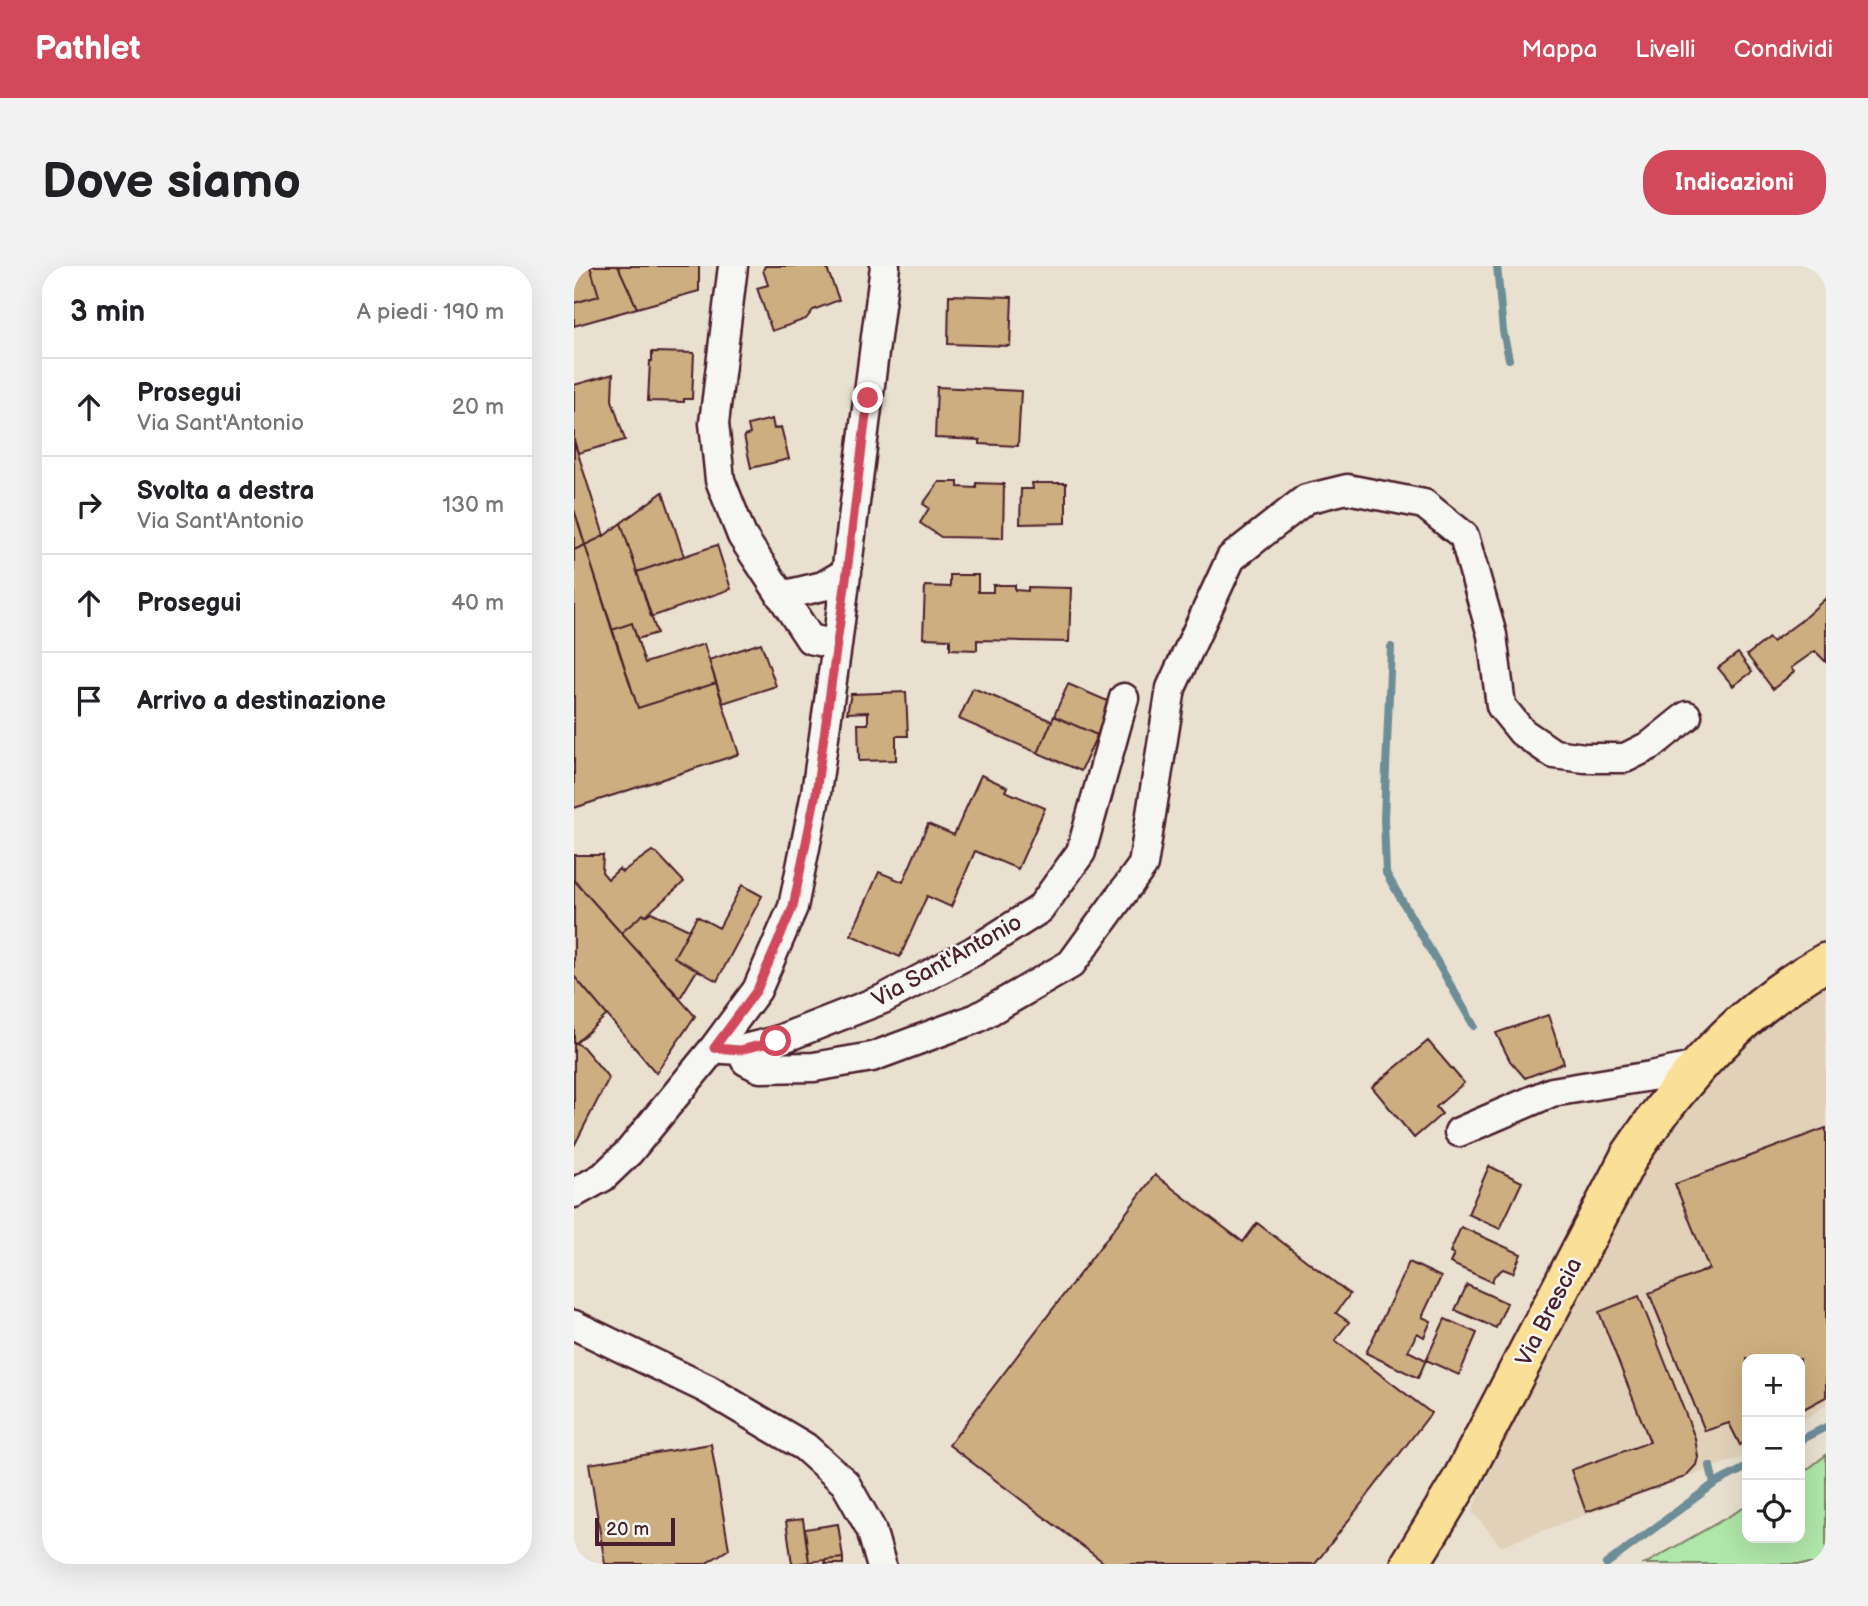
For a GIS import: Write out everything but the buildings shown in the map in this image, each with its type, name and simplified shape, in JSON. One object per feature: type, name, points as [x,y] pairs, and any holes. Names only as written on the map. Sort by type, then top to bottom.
[{"type":"main road","name":"Via Brescia","points":[[1410,1564],[1460,1482],[1630,1155],[1661,1109],[1731,1031],[1767,1002],[1826,962]]},
{"type":"street","points":[[733,266],[714,423],[720,480],[742,536],[810,639],[837,645]]},
{"type":"street","points":[[574,1193],[603,1177],[727,1049],[757,990],[793,907],[816,793],[885,266]]},
{"type":"street","points":[[727,1049],[760,1068],[814,1066],[872,1057],[977,1018],[1071,964],[1143,865],[1171,688],[1231,558],[1306,499],[1347,489],[1423,504],[1464,536],[1492,635],[1502,706],[1522,732],[1554,754],[1585,758],[1625,758],[1651,746],[1686,716]]},
{"type":"street","points":[[781,596],[824,586],[847,572]]},
{"type":"street","name":"Via Sant'Antonio","points":[[727,1049],[776,1041],[883,999],[974,951],[1040,909],[1081,852],[1125,698]]},
{"type":"street","points":[[1459,1132],[1552,1092],[1697,1066]]},
{"type":"street","points":[[574,1325],[707,1389],[805,1447],[845,1483],[872,1529],[881,1564]]},
{"type":"shaded area","points":[[1826,980],[1826,1405],[1805,1419],[1805,1354],[1742,1354],[1742,1457],[1501,1546],[1472,1511],[1559,1322],[1664,1130],[1737,1047]]},
{"type":"green space","points":[[1826,1455],[1826,1564],[1645,1564],[1742,1509],[1742,1543],[1805,1543],[1805,1471]]},
{"type":"waterway","points":[[1497,266],[1503,331],[1509,359]]},
{"type":"waterway","points":[[1391,647],[1384,818],[1386,873],[1474,1026]]},
{"type":"waterway","points":[[1805,1438],[1826,1427]]},
{"type":"waterway","points":[[1710,1466],[1714,1484]]},
{"type":"waterway","points":[[1606,1564],[1714,1484],[1742,1470]]},
{"type":"route","points":[[776,1041],[740,1050],[714,1048],[757,990],[793,907],[816,793],[868,398]]}]
